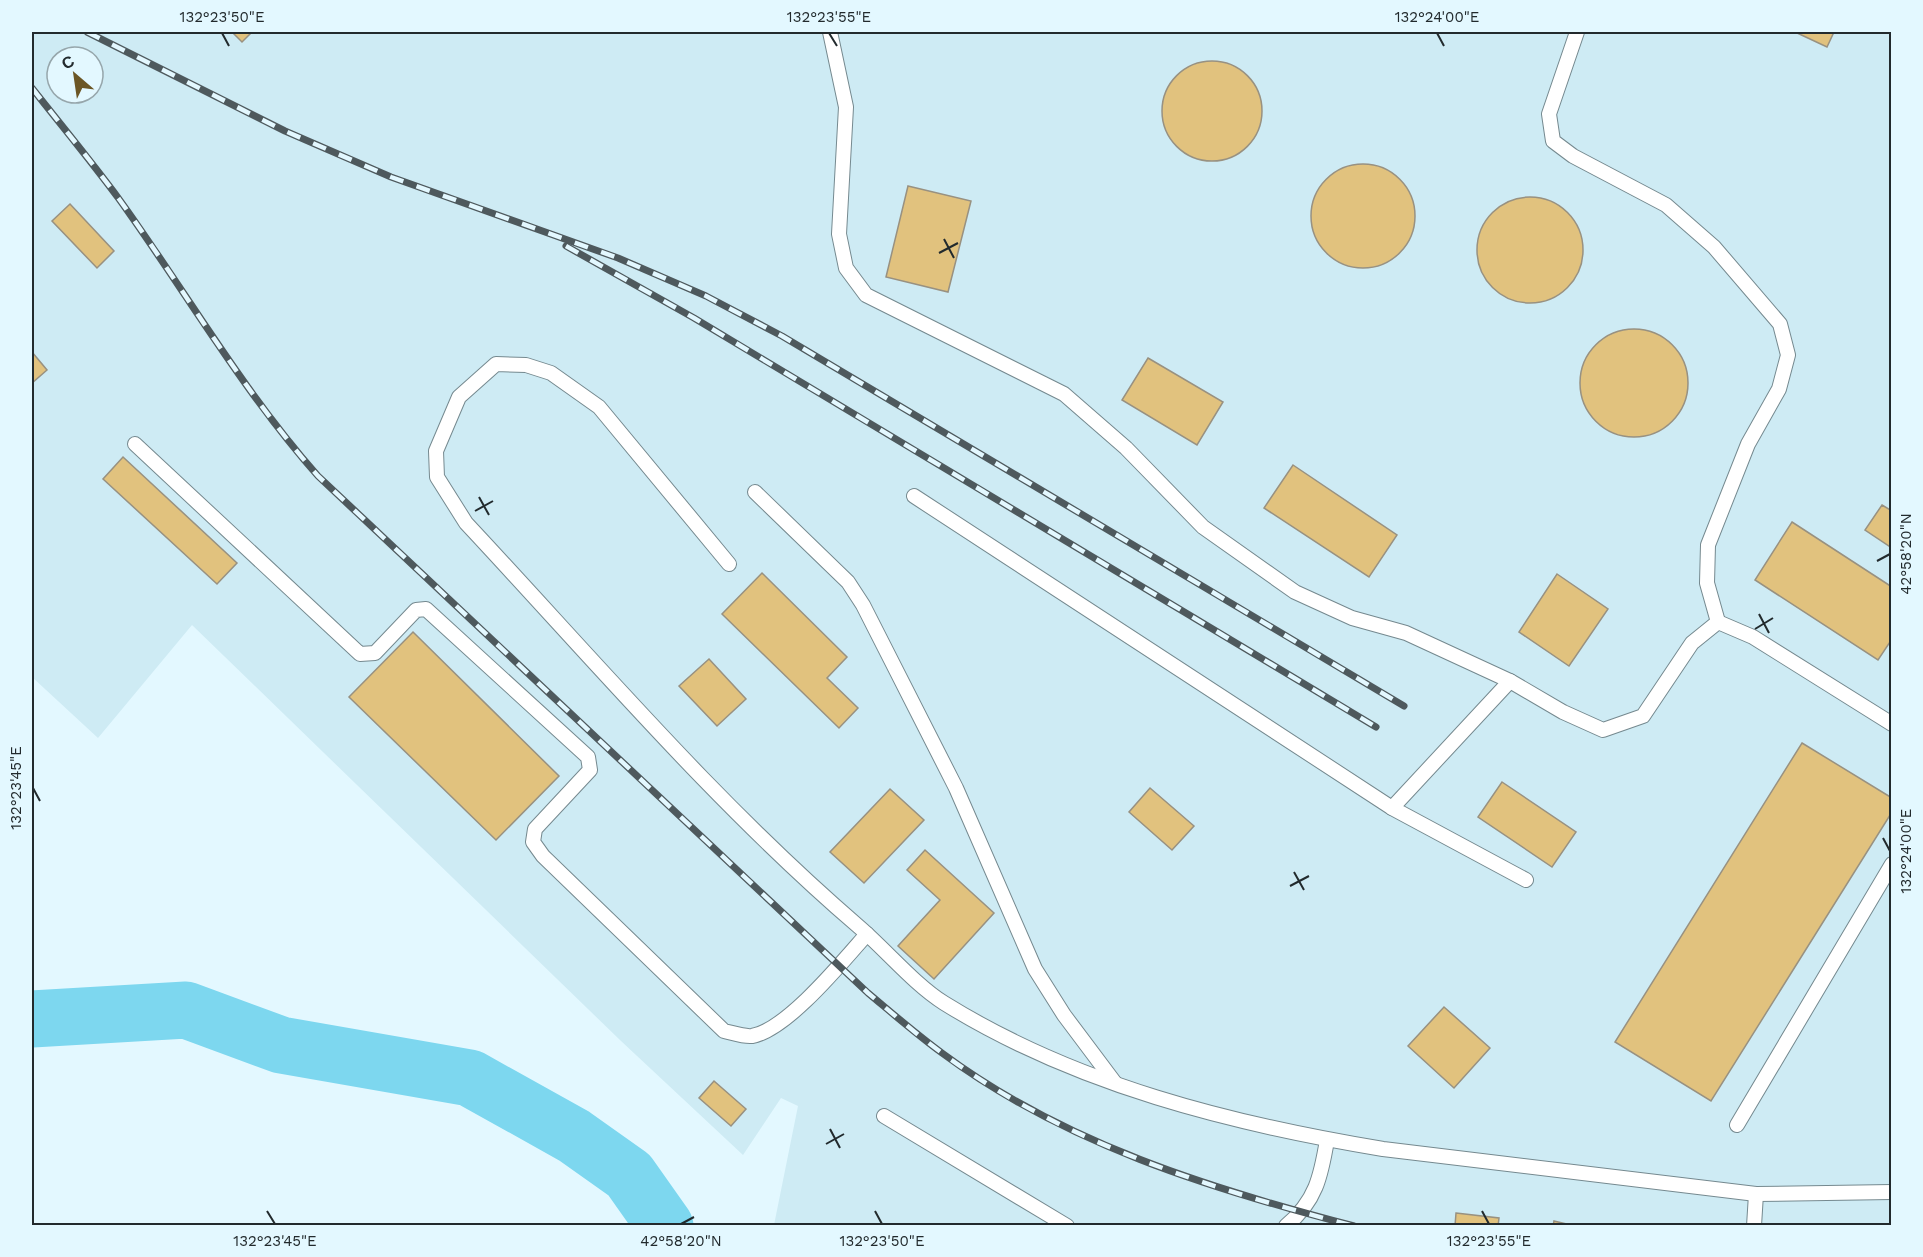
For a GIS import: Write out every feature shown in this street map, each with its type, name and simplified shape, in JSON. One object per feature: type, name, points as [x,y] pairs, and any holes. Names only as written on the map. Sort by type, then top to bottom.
[{"type":"lane","points":[[830,32],[846,107],[839,234],[846,268],[866,295],[1064,394],[1126,448],[1203,527],[1295,592],[1352,618],[1406,633],[1510,681],[1563,712],[1603,730],[1643,716],[1692,643],[1718,622]]},
{"type":"lane","points":[[1577,32],[1549,114],[1553,141],[1573,156],[1666,205],[1714,247],[1780,324],[1788,355],[1779,389],[1748,444],[1708,545],[1707,583],[1718,622]]},
{"type":"lane","points":[[729,564],[599,407],[551,373],[526,365],[496,364],[459,397],[436,451],[437,477],[466,522],[744,822],[941,1001],[1056,1062],[1115,1083],[1234,1119],[1327,1140],[1383,1149],[1756,1194],[1892,1192]]},
{"type":"lane","points":[[135,444],[360,654],[375,653],[416,610],[426,609],[588,757],[590,770],[535,829],[533,842],[543,856],[724,1031],[750,1036],[771,1030],[803,1002],[867,934]]},
{"type":"lane","points":[[755,492],[848,582],[863,605],[956,788],[1035,969],[1064,1015],[1115,1083]]},
{"type":"lane","points":[[914,496],[1392,808],[1526,880]]},
{"type":"lane","points":[[1718,622],[1753,637],[1892,724]]},
{"type":"lane","points":[[1392,808],[1510,681]]},
{"type":"lane","points":[[1737,1125],[1892,864]]},
{"type":"lane","points":[[884,1116],[1067,1226]]},
{"type":"lane","points":[[1286,1226],[1304,1211],[1320,1177],[1327,1140]]},
{"type":"lane","points":[[1754,1226],[1756,1194]]},
{"type":"shaded area","points":[[32,32],[1891,32],[1891,1225],[774,1225],[798,1106],[781,1098],[743,1155],[621,1041],[192,625],[98,738],[32,677]]},
{"type":"building","points":[[232,32],[252,32],[242,42]]},
{"type":"building","points":[[1795,32],[1834,32],[1827,47]]},
{"type":"building","points":[[1212,61],[1231,65],[1248,75],[1258,92],[1262,111],[1258,130],[1248,147],[1231,157],[1212,161],[1193,157],[1176,147],[1166,130],[1162,111],[1166,92],[1176,75],[1193,65]]},
{"type":"building","points":[[1363,164],[1383,168],[1400,179],[1411,196],[1415,216],[1411,236],[1400,253],[1383,264],[1363,268],[1343,264],[1326,253],[1315,236],[1311,216],[1315,196],[1326,179],[1343,168]]},
{"type":"building","points":[[908,186],[971,201],[948,292],[886,277]]},
{"type":"building","points":[[1530,197],[1550,201],[1568,212],[1579,230],[1583,250],[1579,270],[1568,288],[1550,299],[1530,303],[1510,299],[1492,288],[1481,270],[1477,250],[1481,230],[1492,212],[1510,201]]},
{"type":"building","points":[[70,204],[114,251],[97,268],[52,221]]},
{"type":"building","points":[[1634,329],[1644,330],[1664,338],[1672,345],[1679,353],[1687,373],[1687,393],[1679,413],[1672,421],[1664,428],[1644,436],[1634,437],[1624,436],[1604,428],[1596,421],[1589,413],[1581,393],[1580,383],[1581,373],[1589,353],[1596,345],[1604,338],[1624,330]]},
{"type":"building","points":[[32,352],[47,370],[32,383]]},
{"type":"building","points":[[1148,358],[1223,402],[1197,445],[1122,400]]},
{"type":"building","points":[[123,457],[237,563],[217,584],[103,479]]},
{"type":"building","points":[[1293,465],[1397,535],[1369,577],[1264,508]]},
{"type":"building","points":[[1882,505],[1892,511],[1892,548],[1865,530]]},
{"type":"building","points":[[1792,522],[1892,587],[1892,639],[1878,660],[1755,580]]},
{"type":"building","points":[[762,573],[847,657],[827,678],[858,708],[839,728],[722,614]]},
{"type":"building","points":[[1557,574],[1608,609],[1569,666],[1519,632]]},
{"type":"building","points":[[413,632],[559,776],[496,840],[349,697]]},
{"type":"building","points":[[709,659],[746,699],[717,726],[679,686]]},
{"type":"building","points":[[1802,743],[1892,798],[1892,812],[1711,1101],[1615,1042]]},
{"type":"building","points":[[1502,782],[1576,832],[1552,867],[1478,817]]},
{"type":"building","points":[[1150,788],[1194,826],[1172,850],[1129,812]]},
{"type":"building","points":[[890,789],[924,820],[864,883],[830,852]]},
{"type":"building","points":[[925,850],[994,913],[934,979],[898,946],[940,900],[907,870]]},
{"type":"building","points":[[1444,1007],[1490,1048],[1454,1088],[1408,1046]]},
{"type":"building","points":[[714,1081],[746,1109],[731,1126],[699,1098]]},
{"type":"building","points":[[1456,1213],[1499,1218],[1498,1226],[1455,1226]]},
{"type":"building","points":[[1554,1221],[1575,1226],[1553,1226]]},
{"type":"waterway","points":[[32,1019],[186,1010],[281,1045],[470,1078],[574,1136],[629,1175],[665,1226]]},
{"type":"railway","points":[[87,32],[285,131],[391,177],[618,258],[706,296],[782,336],[1404,706]]},
{"type":"railway","points":[[32,88],[119,199],[264,410],[318,476],[868,993],[932,1046],[989,1085],[1037,1113],[1088,1138],[1193,1179],[1354,1226]]},
{"type":"railway","points":[[566,246],[694,318],[1376,727]]}]
